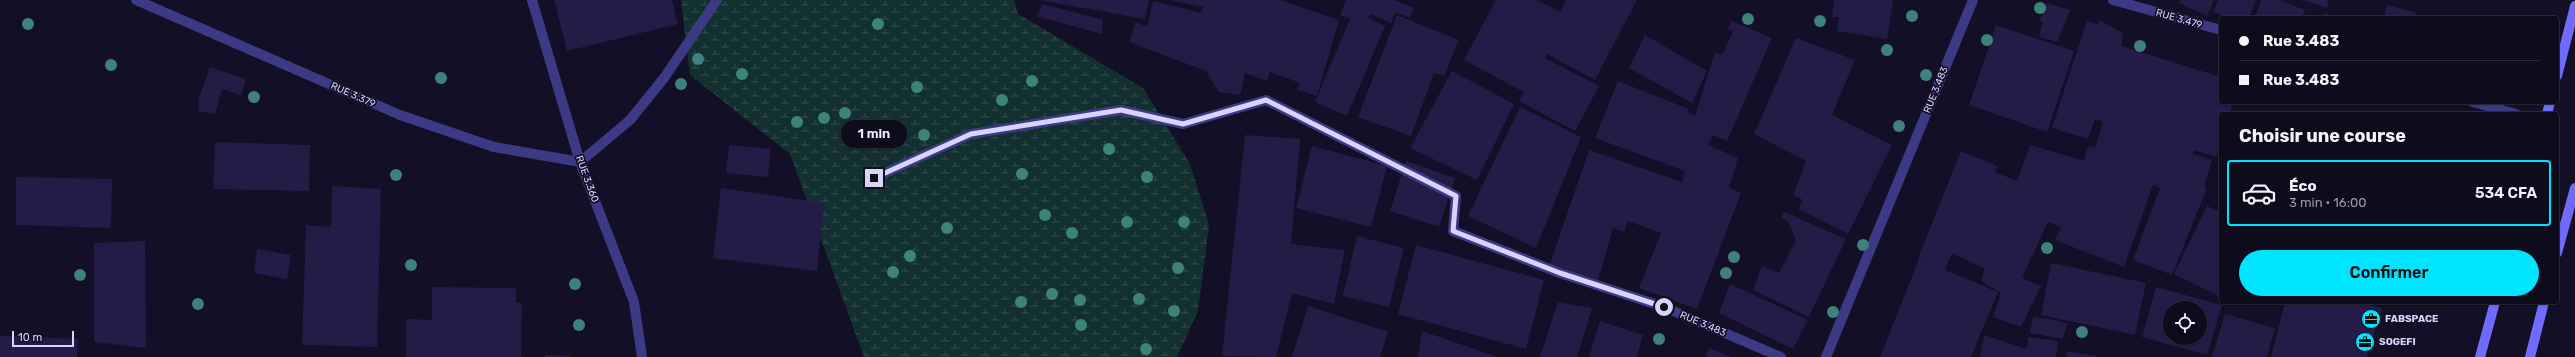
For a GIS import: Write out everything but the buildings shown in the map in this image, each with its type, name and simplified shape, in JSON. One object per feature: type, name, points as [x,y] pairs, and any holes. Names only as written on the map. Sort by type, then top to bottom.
[{"type":"main road","points":[[2559,68],[2575,6]]},
{"type":"main road","points":[[2559,246],[2575,188]]},
{"type":"main road","points":[[2480,357],[2494,304]]},
{"type":"main road","points":[[2530,357],[2543,304]]},
{"type":"street","name":"RUE 3.379","points":[[136,0],[400,115],[494,148],[580,162]]},
{"type":"street","name":"RUE 3.360","points":[[532,0],[580,162],[634,302],[642,357]]},
{"type":"street","points":[[580,162],[630,120],[664,78],[717,0]]},
{"type":"street","name":"RUE 3.483","points":[[1826,357],[1973,0]]},
{"type":"street","name":"RUE 3.479","points":[[2114,0],[2219,29]]},
{"type":"street","name":"RUE 3.483","points":[[874,178],[971,134],[1121,110],[1183,124],[1266,100],[1456,196],[1453,231],[1560,273],[1664,307],[1781,357]]},
{"type":"street","points":[[2480,104],[2509,112]]},
{"type":"green space","points":[[681,0],[1014,0],[1018,14],[1143,88],[1190,164],[1209,225],[1198,311],[1177,357],[864,357],[790,154],[690,75]]},
{"type":"place","name":"FABSPACE","points":[[2371,319]]},
{"type":"place","name":"SOGEFI","points":[[2365,342]]},
{"type":"route","points":[[874,178],[971,134],[1121,110],[1183,124],[1266,100],[1456,196],[1453,231],[1560,273],[1664,307]]}]
